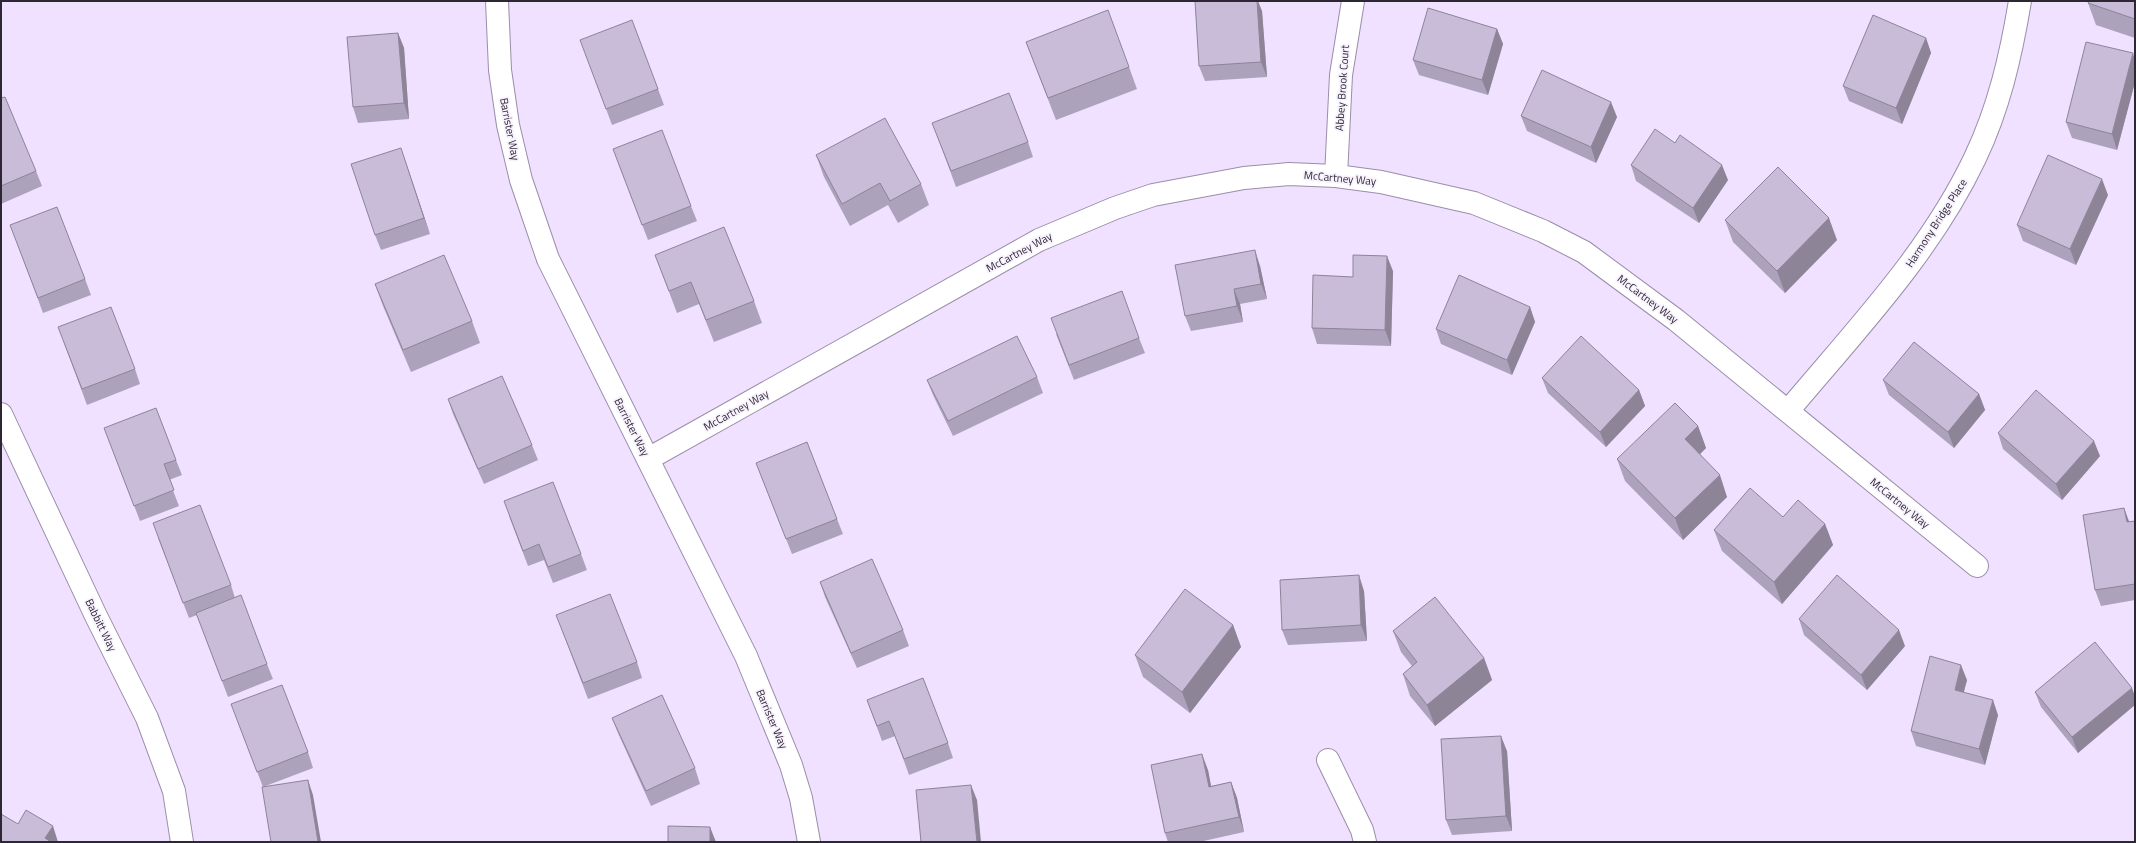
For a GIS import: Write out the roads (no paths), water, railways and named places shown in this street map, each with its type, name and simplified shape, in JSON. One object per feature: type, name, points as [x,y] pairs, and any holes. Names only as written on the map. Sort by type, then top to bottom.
[{"type":"street","name":"Barrister Way","points":[[497,1],[500,70],[508,125],[521,180],[548,259],[749,664],[791,765],[801,798],[809,842]]},
{"type":"street","name":"Abbey Brook Court","points":[[1336,176],[1341,75],[1353,1]]},
{"type":"street","name":"Harmony Bridge Place","points":[[1788,411],[1916,258],[1959,190],[1976,157],[2001,92],[2012,48],[2020,1]]},
{"type":"street","name":"McCartney Way","points":[[648,459],[1039,240],[1115,208],[1153,195],[1244,178],[1289,174],[1336,176],[1381,182],[1474,203],[1543,231],[1584,252],[1676,320],[1977,566]]},
{"type":"street","name":"Babbitt Way","points":[[1,414],[96,616],[147,718],[174,791],[182,842]]},
{"type":"street","points":[[1328,760],[1362,830],[1365,842]]}]
